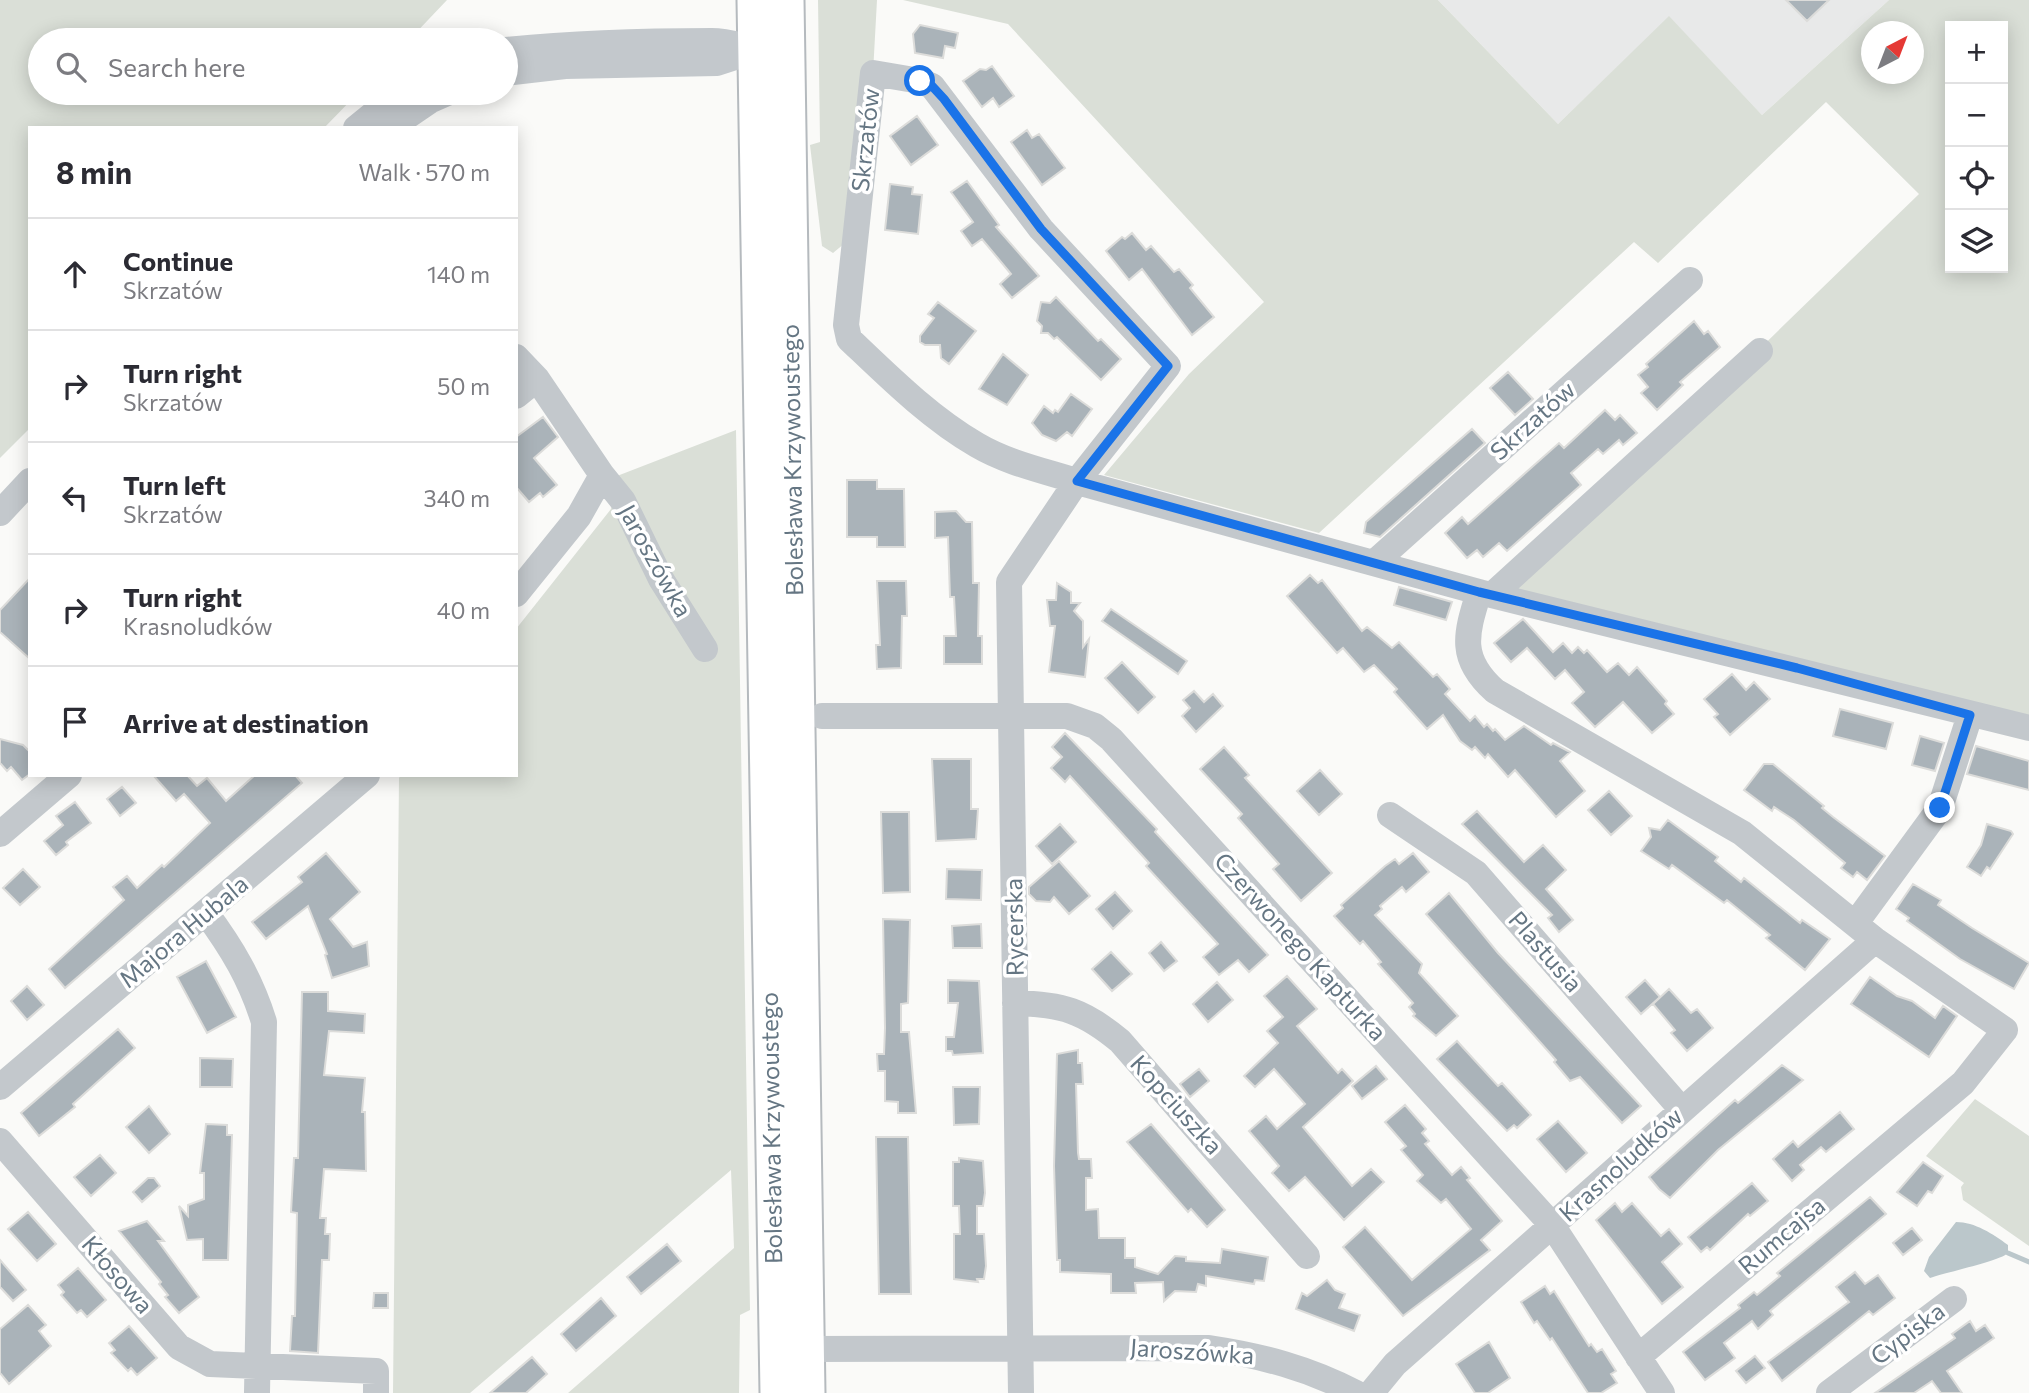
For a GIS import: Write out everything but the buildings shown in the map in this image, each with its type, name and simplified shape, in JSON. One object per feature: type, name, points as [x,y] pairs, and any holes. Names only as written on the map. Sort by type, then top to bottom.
[{"type":"main road","name":"Bolesława Krzywoustego","points":[[754,0],[776,1393]]},
{"type":"main road","name":"Bolesława Krzywoustego","points":[[787,0],[808,1393]]},
{"type":"main road","points":[[767,862],[773,853],[788,851],[800,870]]},
{"type":"street","points":[[518,49],[563,45],[716,41],[754,51],[787,51]]},
{"type":"street","points":[[518,72],[565,66],[717,63],[754,51]]},
{"type":"street","name":"Skrzatów","points":[[1077,481],[1168,366],[1041,229],[932,86],[920,81],[873,73],[846,325],[849,339],[931,412],[976,445],[1010,460],[1077,481],[1486,593],[1797,668],[2029,729]]},
{"type":"street","points":[[358,126],[384,105]]},
{"type":"street","points":[[393,126],[424,105]]},
{"type":"street","name":"Skrzatów","points":[[1375,562],[1690,280]]},
{"type":"street","points":[[1760,351],[1486,593],[1468,630],[1468,650],[1474,667],[1489,686],[1742,833],[1865,932]]},
{"type":"street","name":"Jaroszówka","points":[[518,359],[537,379],[602,475],[623,501],[661,579],[705,649]]},
{"type":"street","points":[[518,395],[537,379]]},
{"type":"street","name":"Jaroszówka","points":[[518,592],[579,516],[602,475]]},
{"type":"street","name":"Rycerska","points":[[1021,1393],[1009,582],[1077,481]]},
{"type":"street","points":[[0,513],[28,483]]},
{"type":"street","name":"Krasnoludków","points":[[1371,1393],[1395,1364],[1682,1110],[1865,932],[1940,808],[1970,715]]},
{"type":"street","name":"Czerwonego Kapturka","points":[[822,716],[1067,716],[1082,720],[1111,739],[1552,1225],[1662,1393]]},
{"type":"street","points":[[0,834],[67,777]]},
{"type":"street","name":"Majora Hubala","points":[[0,1087],[364,777]]},
{"type":"street","name":"Plastusia","points":[[1390,815],[1476,873],[1682,1110]]},
{"type":"street","points":[[206,913],[237,955],[253,986],[264,1022],[257,1393]]},
{"type":"street","name":"Rumcajsa","points":[[1638,1357],[1963,1083],[2005,1030],[1865,932]]},
{"type":"street","name":"Kopciuszka","points":[[1015,1003],[1048,1004],[1076,1011],[1096,1021],[1120,1041],[1307,1256]]},
{"type":"street","name":"Kłosowa","points":[[0,1141],[179,1347],[210,1364],[258,1366],[376,1382]]},
{"type":"street","name":"Cypiska","points":[[1829,1393],[1954,1299]]},
{"type":"street","name":"Jaroszówka","points":[[807,1349],[1209,1348],[1263,1356],[1296,1365],[1356,1393]]},
{"type":"shaded area","points":[[0,0],[447,0],[420,28],[28,28],[28,105],[346,105],[326,126],[28,126],[28,430],[0,458]]},
{"type":"shaded area","points":[[818,0],[877,0],[873,73],[845,243],[833,253],[822,246],[810,145],[820,142]]},
{"type":"shaded area","points":[[903,0],[1438,0],[1558,124],[1669,16],[1762,115],[1861,25],[1861,84],[1924,84],[1924,21],[1866,21],[1889,0],[2029,0],[2029,718],[1512,589],[1919,194],[1826,102],[1658,263],[1634,242],[1319,533],[1104,475],[1189,374],[1264,302],[1008,24]]},
{"type":"shaded area","points":[[1438,0],[1889,0],[1866,21],[1861,21],[1861,25],[1762,115],[1669,17],[1558,124]]},
{"type":"shaded area","points":[[736,430],[750,1310],[740,1315],[739,1393],[568,1393],[734,1248],[731,1170],[470,1393],[393,1393],[399,778],[518,777],[518,626],[611,509],[617,476]]},
{"type":"shaded area","points":[[1975,1099],[2029,1136],[2029,1246],[1963,1200],[1961,1187],[1964,1183],[1926,1156]]},
{"type":"shaded area","points":[[1956,1222],[1977,1226],[1990,1233],[2008,1245],[2008,1253],[1984,1263],[1930,1278],[1924,1271],[1929,1257]]},
{"type":"waterway","points":[[2008,1253],[2029,1262]]},
{"type":"route","points":[[920,81],[932,86],[944,99],[1041,229],[1168,366],[1077,481],[1479,592],[1797,668],[1970,715],[1940,808]]}]
